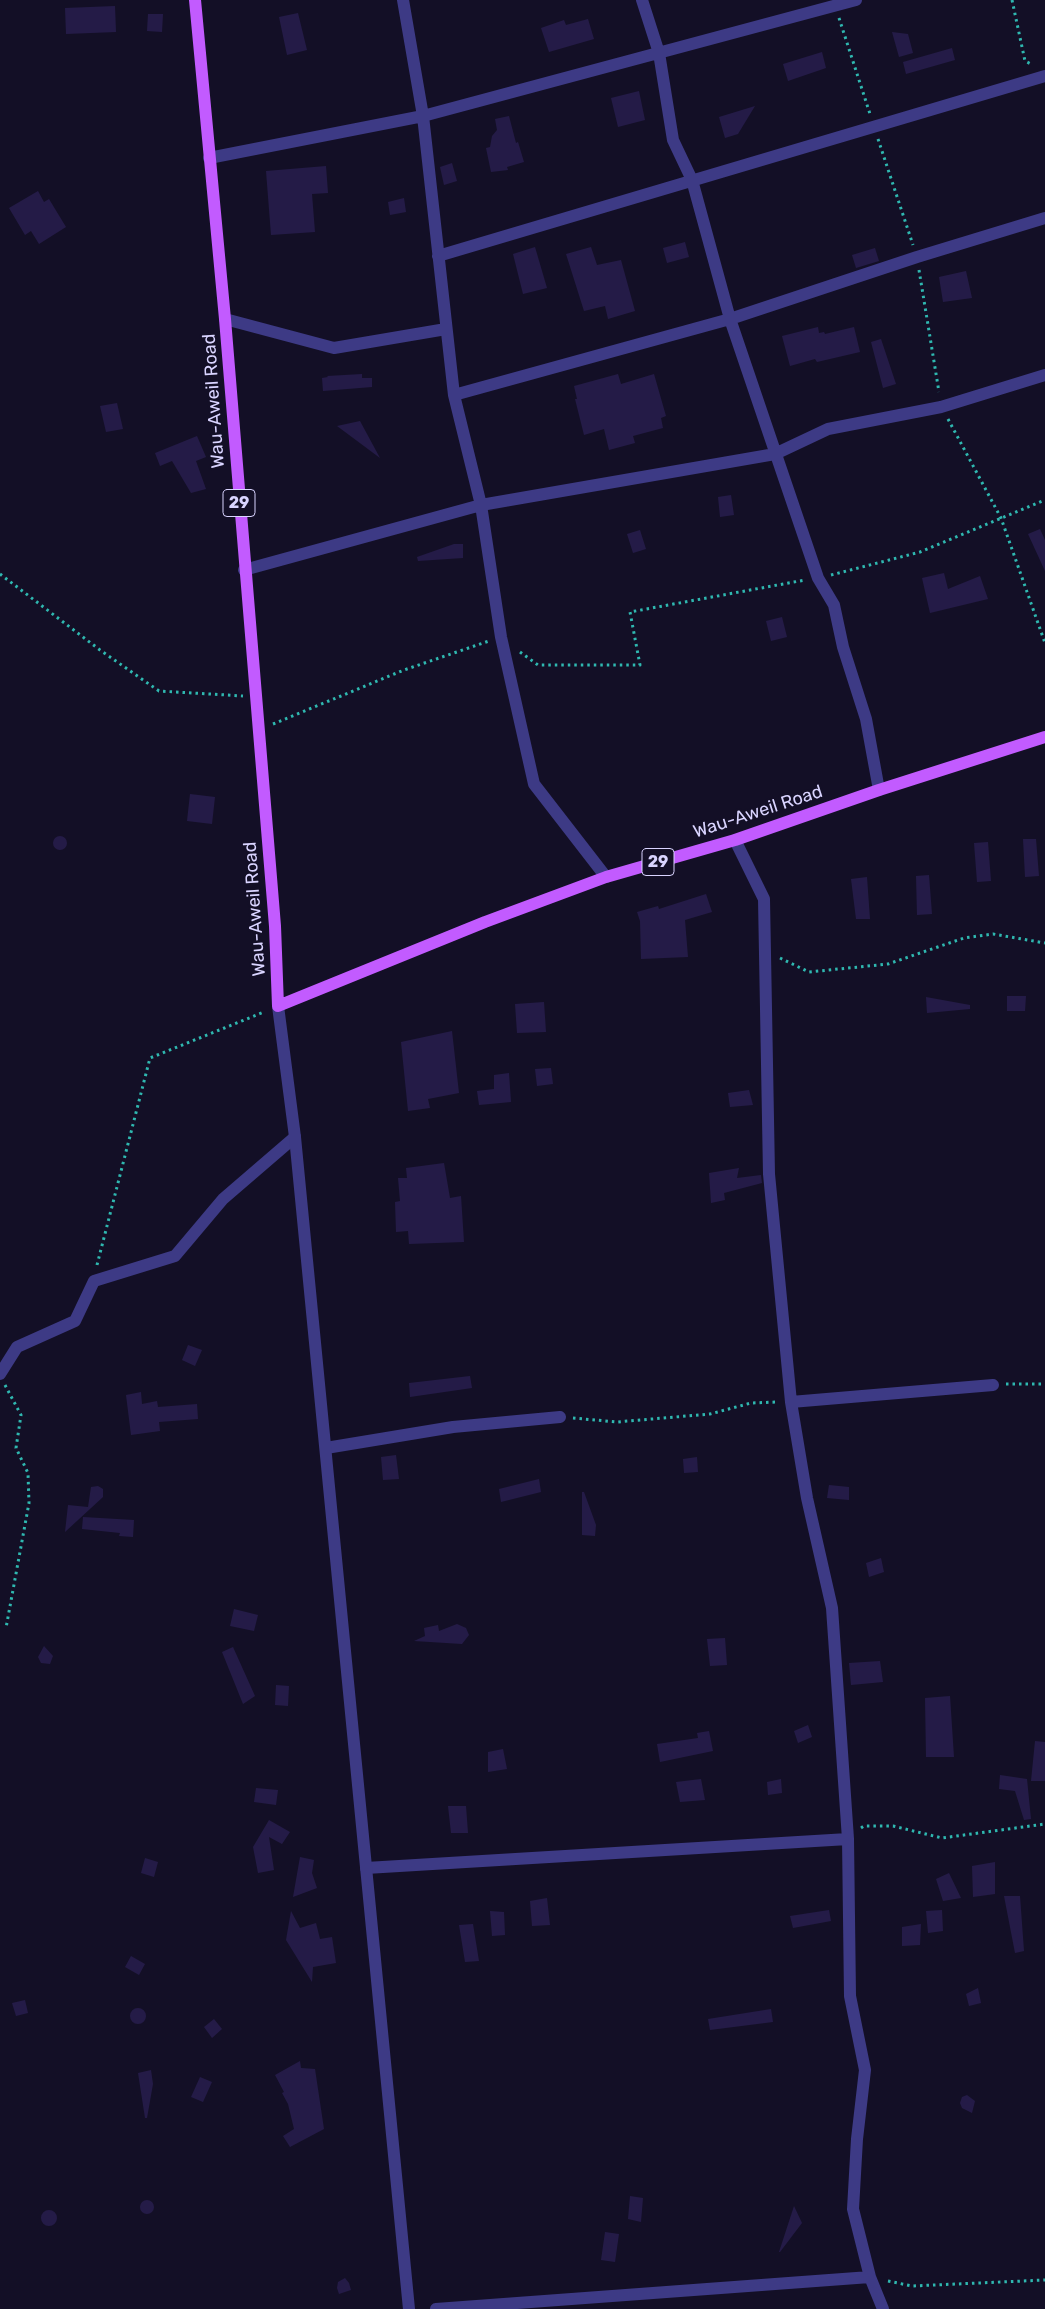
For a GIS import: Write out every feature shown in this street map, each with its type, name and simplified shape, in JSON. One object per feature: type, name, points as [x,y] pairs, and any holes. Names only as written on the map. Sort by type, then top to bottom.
[{"type":"main road","name":"Wau-Aweil Road","points":[[195,0],[225,319],[244,570],[276,926],[278,1006],[485,922],[606,877],[735,840],[879,790],[1045,736]]},
{"type":"street","points":[[403,0],[422,116],[454,395],[481,505],[501,637],[534,784],[606,877]]},
{"type":"street","points":[[642,0],[659,53],[673,140],[692,180],[730,318],[775,454],[818,578],[834,605],[843,647],[866,719],[879,790]]},
{"type":"street","points":[[209,158],[422,116],[856,0]]},
{"type":"street","points":[[438,256],[874,127],[1042,72]]},
{"type":"street","points":[[454,395],[730,318],[916,257],[1045,218]]},
{"type":"street","points":[[225,319],[334,348],[446,329]]},
{"type":"street","points":[[244,570],[481,505],[775,454],[828,430],[941,407],[1045,375]]},
{"type":"street","points":[[735,840],[764,899],[769,1174],[791,1402],[807,1498],[832,1608],[848,1838],[850,1996],[865,2070],[857,2139],[853,2209],[870,2277],[883,2309]]},
{"type":"street","points":[[278,1006],[295,1137],[409,2309]]},
{"type":"street","points":[[0,1374],[16,1346],[75,1321],[94,1281],[175,1256],[223,1198],[295,1137]]},
{"type":"street","points":[[791,1402],[993,1385]]},
{"type":"street","points":[[326,1448],[453,1427],[560,1417]]},
{"type":"street","points":[[366,1868],[848,1838]]},
{"type":"street","points":[[436,2309],[870,2277]]},
{"type":"path","points":[[1012,0],[1025,61],[1042,72]]},
{"type":"path","points":[[835,6],[916,257],[941,407],[1001,518],[1045,643]]},
{"type":"path","points":[[259,730],[404,670],[501,637],[538,665],[640,665],[630,612],[818,578],[920,552],[1045,500]]},
{"type":"path","points":[[0,574],[100,650],[159,691],[256,697]]},
{"type":"path","points":[[764,944],[784,961],[809,972],[888,964],[964,938],[993,934],[1045,943]]},
{"type":"path","points":[[94,1281],[101,1246],[150,1058],[278,1006]]},
{"type":"path","points":[[0,1378],[13,1397],[21,1415],[16,1448],[28,1473],[29,1502],[6,1628]]},
{"type":"path","points":[[993,1385],[1045,1384]]},
{"type":"path","points":[[560,1417],[617,1422],[710,1414],[751,1404],[791,1402]]},
{"type":"path","points":[[848,1838],[864,1826],[893,1826],[942,1838],[1045,1824]]},
{"type":"path","points":[[870,2277],[912,2286],[1045,2280]]},
{"type":"building","points":[[115,6],[116,32],[66,34],[65,8]]},
{"type":"building","points":[[298,13],[307,50],[287,55],[279,17]]},
{"type":"building","points":[[148,14],[163,14],[162,32],[147,31]]},
{"type":"building","points":[[588,19],[594,39],[549,52],[541,28],[564,20],[566,25]]},
{"type":"building","points":[[892,32],[908,34],[913,53],[899,57]]},
{"type":"building","points":[[952,48],[955,60],[906,74],[903,62]]},
{"type":"building","points":[[822,52],[826,68],[788,81],[783,64]]},
{"type":"building","points":[[639,91],[645,120],[618,127],[611,98]]},
{"type":"building","points":[[755,106],[738,134],[725,138],[719,117]]},
{"type":"building","points":[[509,116],[516,143],[518,142],[524,162],[507,167],[508,170],[491,172],[486,148],[490,147],[492,136],[497,130],[495,119]]},
{"type":"building","points":[[452,163],[457,181],[444,185],[440,167]]},
{"type":"building","points":[[326,166],[328,193],[312,194],[315,232],[271,235],[266,171]]},
{"type":"building","points":[[38,191],[44,202],[49,199],[66,227],[39,244],[31,231],[25,235],[9,208]]},
{"type":"building","points":[[404,198],[406,212],[390,215],[388,202]]},
{"type":"building","points":[[685,242],[689,257],[667,263],[663,248]]},
{"type":"building","points":[[535,247],[547,288],[523,294],[513,254]]},
{"type":"building","points":[[591,247],[597,265],[621,260],[635,311],[608,319],[605,306],[584,311],[566,254]]},
{"type":"building","points":[[875,248],[879,261],[856,268],[852,255]]},
{"type":"building","points":[[966,271],[972,298],[943,302],[939,277]]},
{"type":"building","points":[[818,327],[819,333],[824,332],[825,334],[854,327],[860,352],[817,362],[815,359],[790,366],[782,336]]},
{"type":"building","points":[[881,339],[896,384],[883,388],[871,342]]},
{"type":"building","points":[[362,374],[362,378],[372,378],[372,387],[323,391],[322,378]]},
{"type":"building","points":[[618,374],[621,384],[654,374],[666,416],[661,418],[663,428],[633,436],[635,443],[609,450],[604,429],[584,435],[575,399],[577,399],[574,386]]},
{"type":"building","points":[[117,403],[123,429],[106,432],[100,406]]},
{"type":"building","points":[[360,421],[380,458],[337,426]]},
{"type":"building","points":[[197,436],[206,457],[196,461],[206,489],[191,493],[172,461],[160,466],[155,453]]},
{"type":"building","points":[[731,495],[734,515],[720,517],[718,497]]},
{"type":"building","points":[[1040,529],[1045,540],[1045,571],[1028,534]]},
{"type":"building","points":[[640,530],[646,549],[633,553],[627,534]]},
{"type":"building","points":[[454,544],[463,544],[463,558],[418,561],[417,557]]},
{"type":"building","points":[[944,573],[948,589],[980,576],[988,599],[930,613],[922,578]]},
{"type":"building","points":[[782,617],[787,637],[771,641],[766,621]]},
{"type":"building","points":[[190,794],[215,797],[212,824],[187,821]]},
{"type":"building","points":[[57,836],[63,836],[67,843],[63,850],[57,850],[53,846],[53,840]]},
{"type":"building","points":[[1023,839],[1036,839],[1039,876],[1025,877]]},
{"type":"building","points":[[988,842],[991,881],[977,882],[974,843]]},
{"type":"building","points":[[929,875],[932,914],[917,915],[916,876]]},
{"type":"building","points":[[867,877],[870,919],[856,919],[851,879]]},
{"type":"building","points":[[706,894],[712,912],[685,920],[688,957],[641,959],[640,921],[637,912],[658,906],[659,909]]},
{"type":"building","points":[[1007,996],[1026,996],[1025,1011],[1007,1011]]},
{"type":"building","points":[[926,997],[970,1005],[970,1009],[927,1013]]},
{"type":"building","points":[[544,1002],[546,1032],[517,1033],[515,1004]]},
{"type":"building","points":[[452,1031],[459,1093],[428,1099],[430,1108],[408,1111],[401,1042]]},
{"type":"building","points":[[551,1068],[553,1084],[537,1086],[535,1069]]},
{"type":"building","points":[[509,1073],[511,1102],[479,1105],[477,1091],[494,1089],[494,1075]]},
{"type":"building","points":[[749,1090],[753,1105],[730,1107],[728,1093]]},
{"type":"building","points":[[444,1163],[450,1198],[461,1196],[464,1242],[409,1244],[408,1231],[396,1232],[395,1202],[400,1201],[398,1178],[407,1178],[406,1168]]},
{"type":"building","points":[[739,1168],[737,1178],[761,1175],[762,1183],[724,1193],[725,1200],[711,1203],[709,1173]]},
{"type":"building","points":[[188,1345],[202,1350],[195,1366],[182,1360]]},
{"type":"building","points":[[470,1376],[472,1388],[410,1397],[409,1383]]},
{"type":"building","points":[[141,1392],[142,1404],[157,1401],[158,1407],[197,1404],[198,1419],[159,1422],[160,1431],[131,1435],[126,1395]]},
{"type":"building","points":[[396,1455],[399,1479],[383,1480],[381,1457]]},
{"type":"building","points":[[697,1457],[698,1472],[684,1473],[683,1459]]},
{"type":"building","points":[[539,1479],[541,1492],[501,1502],[499,1489]]},
{"type":"building","points":[[829,1485],[849,1487],[849,1500],[827,1498]]},
{"type":"building","points":[[98,1486],[103,1489],[103,1497],[65,1532],[68,1505],[88,1507],[91,1487]]},
{"type":"building","points":[[582,1492],[584,1492],[596,1525],[595,1536],[582,1535]]},
{"type":"building","points":[[83,1517],[134,1520],[133,1537],[119,1536],[120,1533],[82,1529]]},
{"type":"building","points":[[881,1558],[884,1572],[869,1577],[866,1563]]},
{"type":"building","points":[[234,1609],[258,1615],[254,1631],[230,1626]]},
{"type":"building","points":[[457,1624],[466,1628],[469,1635],[462,1644],[414,1641],[425,1636],[424,1628],[438,1625],[439,1631]]},
{"type":"building","points":[[725,1638],[727,1665],[710,1666],[707,1639]]},
{"type":"building","points":[[44,1646],[53,1656],[50,1664],[41,1663],[38,1657]]},
{"type":"building","points":[[233,1647],[255,1696],[243,1704],[222,1652]]},
{"type":"building","points":[[880,1661],[883,1682],[851,1685],[849,1663]]},
{"type":"building","points":[[276,1685],[289,1686],[288,1706],[275,1705]]},
{"type":"building","points":[[950,1696],[954,1757],[926,1757],[925,1698]]},
{"type":"building","points":[[808,1725],[812,1737],[798,1743],[794,1731]]},
{"type":"building","points":[[709,1731],[713,1751],[660,1762],[657,1744],[698,1738],[697,1733]]},
{"type":"building","points":[[1035,1741],[1045,1742],[1045,1781],[1031,1781]]},
{"type":"building","points":[[503,1749],[507,1769],[488,1772],[488,1752]]},
{"type":"building","points":[[1000,1775],[1027,1779],[1031,1819],[1024,1820],[1015,1791],[999,1789]]},
{"type":"building","points":[[701,1779],[705,1800],[680,1802],[676,1782]]},
{"type":"building","points":[[781,1779],[782,1793],[768,1795],[767,1782]]},
{"type":"building","points":[[256,1788],[278,1790],[276,1805],[254,1802]]},
{"type":"building","points":[[448,1806],[466,1806],[468,1833],[451,1833]]},
{"type":"building","points":[[269,1820],[290,1832],[282,1844],[269,1837],[274,1870],[258,1873],[253,1847]]},
{"type":"building","points":[[300,1857],[314,1860],[312,1873],[317,1888],[293,1897]]},
{"type":"building","points":[[145,1858],[158,1862],[154,1877],[141,1873]]},
{"type":"building","points":[[995,1862],[995,1894],[973,1897],[972,1866]]},
{"type":"building","points":[[949,1873],[961,1898],[943,1901],[936,1879]]},
{"type":"building","points":[[1004,1896],[1020,1896],[1024,1951],[1015,1953]]},
{"type":"building","points":[[547,1898],[550,1925],[532,1926],[530,1901]]},
{"type":"building","points":[[829,1910],[831,1921],[793,1928],[790,1916]]},
{"type":"building","points":[[942,1910],[943,1931],[928,1933],[926,1911]]},
{"type":"building","points":[[291,1911],[300,1928],[316,1923],[320,1939],[332,1937],[336,1963],[313,1967],[312,1982],[286,1940]]},
{"type":"building","points":[[490,1911],[504,1912],[505,1935],[492,1936]]},
{"type":"building","points":[[473,1924],[479,1961],[465,1962],[459,1925]]},
{"type":"building","points":[[921,1924],[920,1945],[902,1946],[902,1927]]},
{"type":"building","points":[[131,1956],[145,1964],[139,1975],[125,1967]]},
{"type":"building","points":[[978,1988],[981,2003],[969,2006],[966,1994]]},
{"type":"building","points":[[25,2000],[28,2013],[16,2016],[12,2003]]},
{"type":"building","points":[[138,2008],[146,2016],[138,2024],[130,2016]]},
{"type":"building","points":[[771,2009],[773,2022],[710,2030],[708,2019]]},
{"type":"building","points":[[214,2019],[222,2029],[212,2038],[204,2027]]},
{"type":"building","points":[[300,2061],[301,2068],[315,2069],[324,2129],[290,2147],[283,2136],[294,2129],[288,2104],[282,2093],[284,2092],[275,2075]]},
{"type":"building","points":[[151,2070],[153,2084],[147,2118],[145,2118],[138,2073]]},
{"type":"building","points":[[200,2077],[212,2082],[203,2102],[191,2097]]},
{"type":"building","points":[[967,2095],[975,2101],[972,2113],[962,2108],[960,2103],[962,2097]]},
{"type":"building","points":[[630,2196],[643,2198],[641,2222],[628,2219]]},
{"type":"building","points":[[144,2200],[150,2200],[154,2207],[150,2214],[144,2214],[140,2210],[140,2204]]},
{"type":"building","points":[[794,2206],[802,2223],[779,2252]]},
{"type":"building","points":[[49,2210],[57,2218],[49,2226],[41,2218]]},
{"type":"building","points":[[605,2232],[619,2234],[615,2262],[601,2260]]},
{"type":"building","points":[[345,2278],[351,2290],[339,2294],[338,2282]]}]
